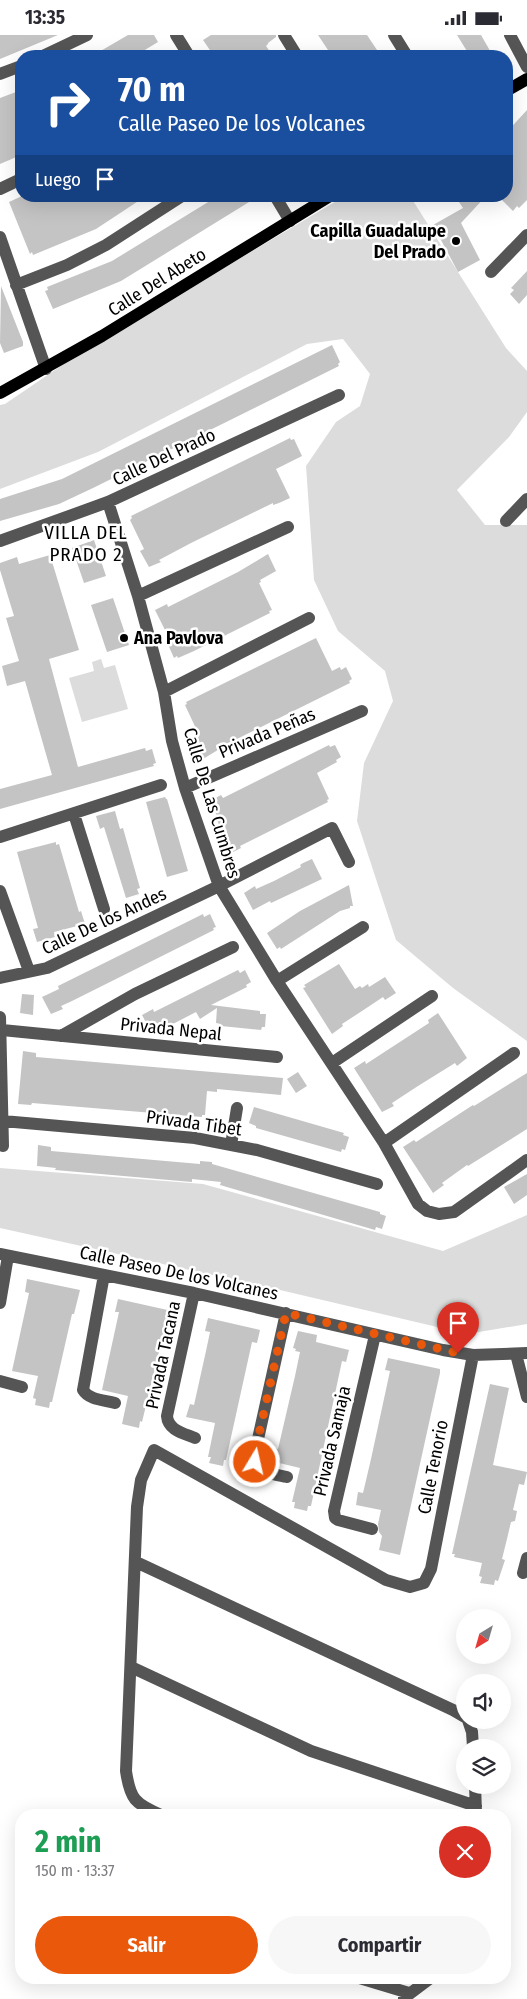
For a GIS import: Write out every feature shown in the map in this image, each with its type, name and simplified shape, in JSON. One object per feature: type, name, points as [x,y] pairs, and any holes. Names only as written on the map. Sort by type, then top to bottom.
[{"type":"main road","points":[[513,87],[527,79]]},
{"type":"main road","name":"Calle Del Abeto","points":[[0,393],[102,336],[320,202]]},
{"type":"street","points":[[56,50],[87,35]]},
{"type":"street","points":[[176,35],[185,50]]},
{"type":"street","points":[[284,35],[293,50]]},
{"type":"street","points":[[394,35],[403,50]]},
{"type":"street","points":[[510,35],[527,67]]},
{"type":"street","points":[[0,74],[15,68]]},
{"type":"street","points":[[0,189],[15,182]]},
{"type":"street","points":[[16,285],[67,265],[106,245],[173,202]]},
{"type":"street","points":[[278,202],[290,221]]},
{"type":"street","points":[[490,272],[527,235]]},
{"type":"street","points":[[0,237],[46,369]]},
{"type":"street","name":"Calle Del Prado","points":[[0,541],[108,502],[339,395]]},
{"type":"street","points":[[506,521],[527,499]]},
{"type":"street","name":"Calle De Las Cumbres","points":[[108,502],[138,596],[164,692],[172,741],[185,788],[219,886],[277,981],[384,1143],[418,1204],[427,1211],[439,1214],[454,1212],[527,1160]]},
{"type":"street","points":[[138,596],[288,527]]},
{"type":"street","points":[[164,692],[309,618]]},
{"type":"street","name":"Privada Peñas","points":[[185,788],[362,711]]},
{"type":"street","points":[[0,837],[160,785]]},
{"type":"street","points":[[74,814],[104,909]]},
{"type":"street","name":"Calle De los Andes","points":[[0,978],[47,968],[219,886],[332,828],[349,862]]},
{"type":"street","points":[[0,891],[29,971]]},
{"type":"street","points":[[277,981],[363,927]]},
{"type":"street","name":"Privada Nepal","points":[[61,1036],[135,994],[233,947]]},
{"type":"street","points":[[332,1063],[432,996]]},
{"type":"street","points":[[1,1023],[3,1146]]},
{"type":"street","name":"Privada Nepal","points":[[1,1023],[61,1036],[277,1057]]},
{"type":"street","points":[[384,1143],[514,1053]]},
{"type":"street","points":[[231,1145],[237,1108]]},
{"type":"street","name":"Privada Tibet","points":[[3,1121],[195,1139],[231,1145],[257,1150],[377,1184]]},
{"type":"street","points":[[0,1303],[4,1255]]},
{"type":"street","name":"Calle Paseo De los Volcanes","points":[[4,1255],[194,1293],[375,1335],[473,1355],[521,1354]]},
{"type":"street","points":[[104,1275],[83,1390],[92,1398],[114,1403]]},
{"type":"street","name":"Privada Tacana","points":[[194,1293],[166,1416],[171,1427],[195,1438]]},
{"type":"street","points":[[286,1313],[254,1457],[260,1469],[287,1477]]},
{"type":"street","name":"Privada Samaja","points":[[372,1529],[338,1521],[335,1518],[334,1511],[375,1335]]},
{"type":"street","points":[[521,1354],[527,1397]]},
{"type":"street","name":"Calle Tenorio","points":[[136,1562],[137,1507],[141,1480],[154,1450],[386,1579],[410,1587],[424,1583],[431,1569],[473,1355]]},
{"type":"street","points":[[0,1381],[22,1387]]},
{"type":"street","points":[[523,1573],[527,1558]]},
{"type":"street","points":[[148,1809],[132,1798],[128,1789],[126,1771],[136,1562],[456,1712]]},
{"type":"street","points":[[131,1667],[311,1751],[470,1809]]},
{"type":"street","points":[[475,1794],[476,1809]]},
{"type":"street","points":[[374,1984],[405,1996],[422,1984]]},
{"type":"shaded area","points":[[335,202],[414,202],[506,348],[527,371],[527,412],[509,437],[457,490],[485,525],[527,525],[527,1041],[453,988],[396,940],[357,821],[364,763],[393,701],[385,671],[338,631],[314,580],[306,466],[336,422],[360,406],[370,374],[343,339],[307,344],[98,452],[0,489],[0,405],[5,404],[74,357]]},
{"type":"shaded area","points":[[101,659],[104,668],[115,665],[128,709],[82,722],[69,678],[94,671],[92,662]]},
{"type":"shaded area","points":[[0,1168],[203,1184],[443,1251],[527,1215],[527,1324],[467,1334],[280,1290],[0,1228]]},
{"type":"building","points":[[0,35],[58,35],[22,50],[15,50],[15,53],[0,59]]},
{"type":"building","points":[[128,35],[154,35],[158,42],[145,50],[102,50]]},
{"type":"building","points":[[211,35],[276,35],[266,46],[269,50],[210,50],[203,40]]},
{"type":"building","points":[[318,35],[367,35],[377,50],[328,50]]},
{"type":"building","points":[[457,35],[481,35],[490,50],[466,50]]},
{"type":"building","points":[[15,92],[15,158],[0,164],[0,98]]},
{"type":"building","points":[[527,110],[527,200],[513,211],[504,202],[513,202],[513,125]]},
{"type":"building","points":[[15,199],[15,202],[137,202],[96,229],[33,255],[32,252],[30,254],[9,202]]},
{"type":"building","points":[[208,202],[249,202],[121,281],[53,309],[45,291],[48,290],[47,287],[112,261]]},
{"type":"building","points":[[459,202],[480,202],[461,223],[480,260],[458,272],[433,225],[463,208]]},
{"type":"building","points":[[527,271],[527,295],[519,304],[510,294],[514,290],[511,288]]},
{"type":"building","points":[[1,286],[23,342],[23,346],[4,353],[0,343]]},
{"type":"building","points":[[332,345],[340,362],[339,366],[59,504],[0,521],[0,499],[62,479]]},
{"type":"building","points":[[290,438],[291,440],[294,439],[302,456],[276,469],[290,498],[273,505],[273,503],[191,543],[159,560],[161,562],[149,567],[140,551],[144,549],[130,520],[131,516]]},
{"type":"building","points":[[94,540],[106,576],[84,583],[72,548]]},
{"type":"building","points":[[268,554],[276,571],[260,580],[261,582],[259,583],[272,610],[269,611],[270,613],[194,651],[174,658],[166,640],[169,638],[155,610],[167,604],[168,607],[238,572]]},
{"type":"building","points":[[50,555],[79,650],[49,659],[78,767],[145,748],[146,751],[152,749],[156,763],[153,764],[154,766],[0,809],[0,789],[52,775],[25,681],[7,686],[2,666],[19,661],[6,618],[14,616],[0,570],[0,563],[17,557],[19,564]]},
{"type":"building","points":[[113,598],[129,645],[107,652],[91,605]]},
{"type":"building","points":[[316,638],[332,671],[340,667],[341,670],[346,667],[352,679],[349,681],[350,683],[231,742],[203,759],[193,738],[199,735],[185,705],[187,704],[186,702]]},
{"type":"building","points":[[329,745],[330,747],[335,745],[341,757],[336,760],[337,762],[317,773],[329,799],[327,800],[328,802],[240,846],[241,848],[229,854],[221,837],[224,835],[216,818],[218,818],[210,801],[221,795],[223,798]]},
{"type":"building","points":[[165,797],[188,871],[167,877],[146,802]]},
{"type":"building","points":[[115,811],[120,829],[123,828],[140,888],[137,889],[139,894],[126,898],[104,827],[100,829],[96,816]]},
{"type":"building","points":[[56,842],[56,845],[59,844],[79,912],[81,911],[85,924],[54,932],[55,937],[37,942],[33,929],[38,928],[17,852]]},
{"type":"building","points":[[312,859],[322,879],[253,910],[244,893],[255,886],[256,889],[274,881]]},
{"type":"building","points":[[349,885],[353,906],[340,911],[281,949],[280,947],[277,949],[267,933],[300,911]]},
{"type":"building","points":[[203,914],[204,917],[210,914],[216,927],[213,928],[214,930],[61,1006],[63,1009],[51,1014],[42,997],[59,989],[58,986]]},
{"type":"building","points":[[339,964],[355,989],[360,986],[362,988],[368,984],[369,987],[385,977],[396,993],[385,1000],[383,997],[342,1024],[343,1026],[332,1034],[303,988],[306,987],[304,985]]},
{"type":"building","points":[[238,970],[240,973],[245,970],[251,982],[246,985],[247,987],[211,1005],[260,1011],[260,1014],[266,1014],[265,1027],[262,1027],[261,1030],[221,1026],[221,1024],[216,1023],[217,1008],[200,1019],[196,1012],[169,1026],[168,1023],[151,1032],[142,1015],[153,1009],[154,1012]]},
{"type":"building","points":[[22,994],[34,995],[33,1015],[20,1013]]},
{"type":"building","points":[[438,1013],[467,1058],[457,1066],[455,1063],[418,1086],[392,1103],[394,1106],[382,1112],[354,1068],[365,1061],[366,1064],[429,1023],[428,1020]]},
{"type":"building","points":[[23,1051],[36,1053],[36,1057],[283,1078],[281,1095],[217,1089],[217,1092],[207,1091],[205,1115],[202,1115],[202,1117],[32,1103],[31,1105],[18,1104]]},
{"type":"building","points":[[298,1072],[307,1086],[296,1093],[287,1079]]},
{"type":"building","points":[[527,1073],[527,1129],[467,1165],[442,1183],[444,1185],[433,1193],[403,1147],[414,1140],[416,1142]]},
{"type":"building","points":[[254,1107],[344,1133],[343,1135],[349,1137],[345,1150],[342,1149],[341,1152],[256,1128],[256,1126],[249,1123]]},
{"type":"building","points":[[38,1145],[51,1147],[51,1151],[200,1164],[200,1161],[212,1162],[212,1164],[380,1212],[380,1214],[386,1216],[382,1229],[376,1227],[375,1230],[220,1185],[221,1182],[192,1179],[192,1182],[55,1170],[56,1168],[37,1166]]},
{"type":"building","points":[[527,1174],[527,1195],[514,1204],[504,1187]]},
{"type":"building","points":[[27,1279],[80,1290],[74,1314],[72,1314],[49,1408],[35,1405],[36,1399],[33,1398],[38,1376],[12,1371],[29,1293],[25,1292]]},
{"type":"building","points":[[118,1299],[172,1311],[169,1323],[166,1323],[139,1428],[122,1424],[128,1396],[102,1390],[119,1312],[115,1312]]},
{"type":"building","points":[[208,1318],[260,1330],[257,1343],[252,1342],[226,1460],[224,1460],[223,1466],[209,1463],[211,1457],[208,1457],[215,1423],[186,1417],[190,1404],[194,1405],[210,1332],[205,1331]]},
{"type":"building","points":[[298,1331],[317,1335],[316,1342],[349,1350],[346,1362],[342,1361],[311,1506],[308,1506],[307,1511],[294,1508],[295,1502],[292,1502],[300,1468],[271,1461],[274,1448],[278,1449],[300,1352],[295,1351],[296,1349],[293,1348]]},
{"type":"building","points":[[388,1358],[440,1369],[400,1555],[379,1550],[382,1536],[379,1532],[378,1524],[381,1510],[356,1505],[358,1492],[363,1493],[371,1459],[390,1371],[385,1370]]},
{"type":"building","points":[[490,1384],[509,1388],[493,1465],[527,1472],[524,1485],[519,1484],[513,1510],[517,1511],[515,1521],[511,1522],[502,1559],[505,1560],[498,1581],[495,1580],[494,1585],[480,1583],[482,1577],[479,1576],[482,1563],[454,1557],[455,1554],[452,1554]]},
{"type":"place","name":"Capilla Guadalupe Del Prado","points":[[456,241]]},
{"type":"place","name":"Ana Pavlova","points":[[124,638]]},
{"type":"district","name":"VILLA DEL PRADO 2","points":[[86,543]]},
{"type":"route","points":[[255,1462],[254,1457],[286,1313],[458,1353]]}]
